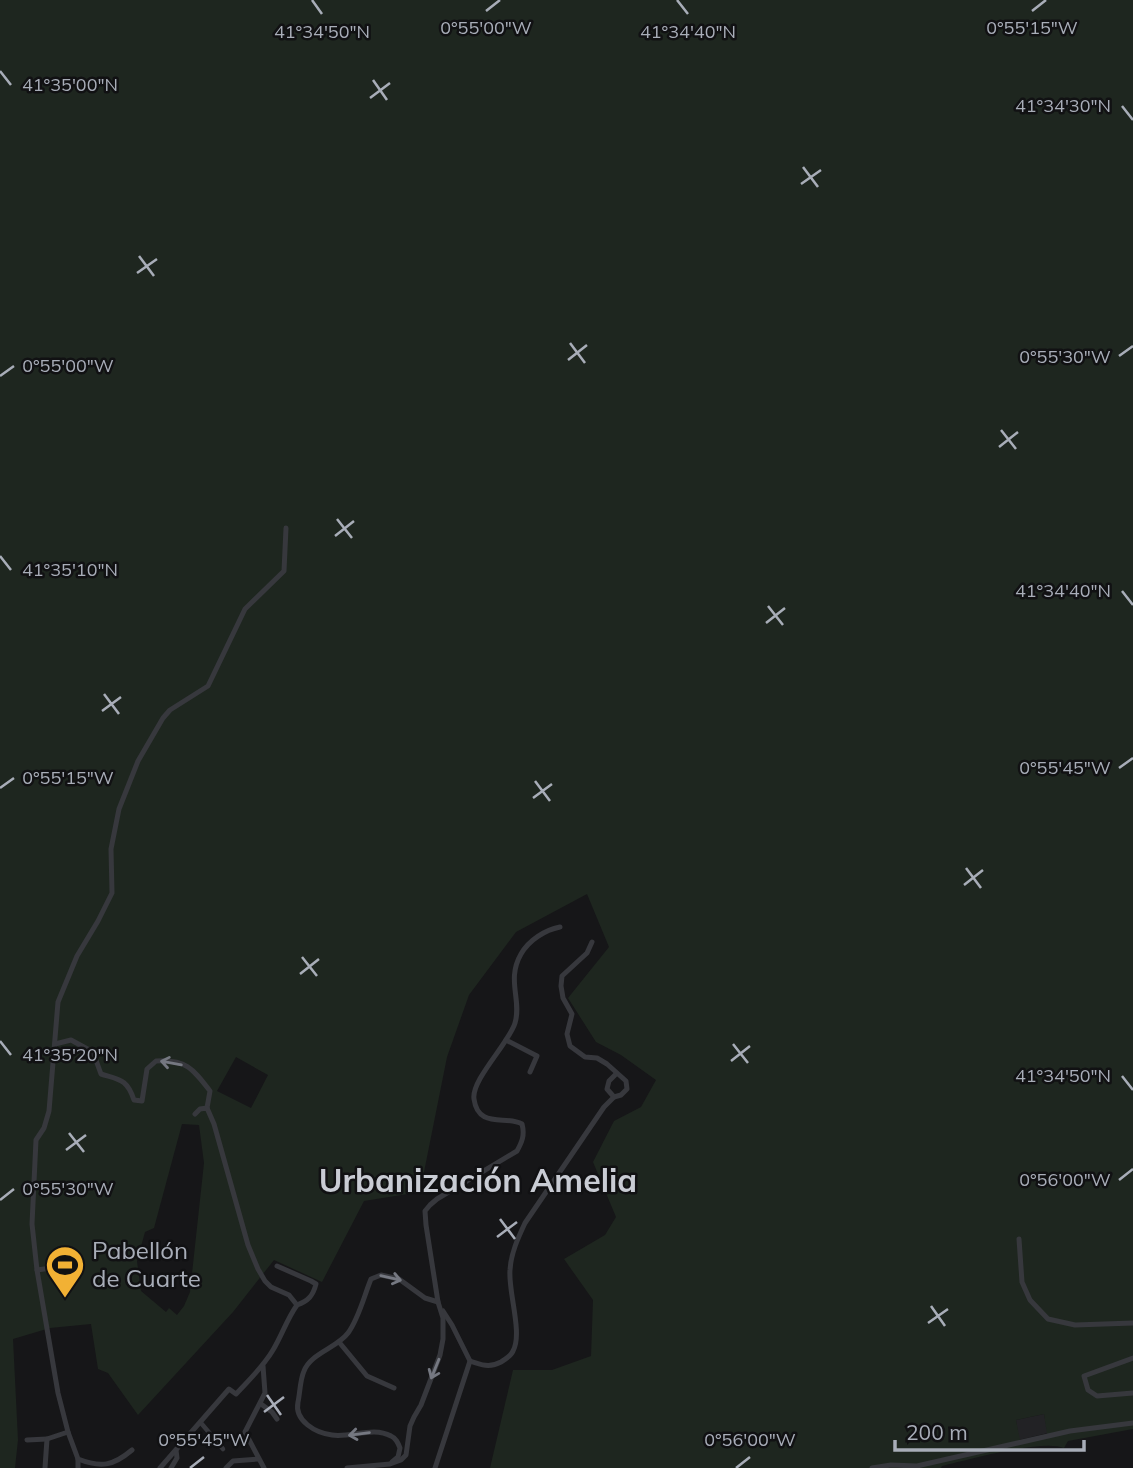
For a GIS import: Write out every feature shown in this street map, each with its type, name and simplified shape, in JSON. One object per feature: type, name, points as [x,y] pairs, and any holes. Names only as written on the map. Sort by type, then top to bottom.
[{"type":"street","points":[[78,1468],[78,1459],[58,1393],[32,1224],[36,1140],[44,1128],[49,1111],[58,1002],[77,956],[112,892],[111,849],[119,809],[138,761],[170,710],[208,686],[245,609],[284,571],[286,528]]},
{"type":"street","points":[[347,1468],[390,1464],[406,1455],[410,1426],[422,1405],[443,1339],[443,1318],[438,1303],[425,1211],[438,1199],[517,1152],[524,1133],[522,1124],[515,1120],[492,1121],[482,1115],[474,1098],[475,1090],[516,1022],[513,987],[516,963],[537,936],[560,927]]},
{"type":"street","points":[[390,1464],[400,1452],[398,1442],[387,1434],[368,1432],[332,1435],[310,1427],[302,1420],[296,1409],[304,1371],[310,1361],[347,1335],[371,1279],[382,1275],[399,1279],[425,1298],[438,1303],[470,1361],[482,1366],[496,1365],[512,1354],[517,1342],[509,1284],[516,1241],[525,1223],[604,1107],[627,1088],[626,1081],[607,1064],[597,1058],[585,1057],[570,1046],[567,1034],[572,1014],[563,998],[562,976],[587,953],[592,942]]},
{"type":"street","points":[[55,1044],[71,1040],[93,1052],[100,1074],[120,1080],[130,1088],[134,1100],[142,1101],[147,1069],[156,1061],[169,1060],[193,1069],[210,1091],[208,1108],[248,1245],[258,1269],[271,1287],[289,1295],[297,1305]]},
{"type":"street","points":[[506,1040],[537,1056],[530,1072]]},
{"type":"street","points":[[614,1097],[607,1089],[609,1081],[616,1074]]},
{"type":"street","points":[[195,1114],[200,1109],[208,1108]]},
{"type":"street","points":[[1018,1239],[1022,1282],[1030,1300],[1048,1319],[1075,1325],[1133,1322]]},
{"type":"street","points":[[37,1270],[72,1265]]},
{"type":"street","points":[[160,1468],[229,1389],[236,1394],[263,1366],[297,1305],[307,1301],[314,1292],[316,1284],[277,1266]]},
{"type":"street","points":[[339,1342],[367,1376],[394,1388]]},
{"type":"street","points":[[1133,1358],[1084,1376],[1088,1390],[1097,1396],[1133,1393]]},
{"type":"street","points":[[435,1468],[470,1361]]},
{"type":"street","points":[[263,1366],[265,1393],[245,1432],[264,1468]]},
{"type":"street","points":[[261,1404],[277,1419]]},
{"type":"street","points":[[201,1423],[223,1449]]},
{"type":"street","points":[[872,1468],[891,1465],[916,1466],[1070,1431],[1133,1423]]},
{"type":"street","points":[[27,1440],[68,1432]]},
{"type":"street","points":[[45,1468],[47,1438]]},
{"type":"street","points":[[78,1459],[102,1466],[124,1458],[132,1450]]},
{"type":"street","points":[[171,1468],[177,1458],[176,1450]]},
{"type":"street","points":[[226,1468],[233,1461],[258,1459]]},
{"type":"shaded area","points":[[0,0],[1133,0],[1133,1429],[1068,1441],[1064,1448],[1022,1448],[941,1468],[490,1468],[513,1370],[552,1370],[591,1356],[593,1300],[564,1259],[605,1235],[616,1217],[593,1162],[614,1121],[641,1107],[656,1080],[621,1055],[596,1042],[568,998],[609,947],[587,894],[516,932],[469,995],[447,1057],[420,1192],[364,1201],[322,1282],[274,1260],[233,1312],[138,1415],[108,1373],[98,1369],[91,1324],[50,1328],[13,1339],[18,1440],[15,1468],[0,1468]],"holes":[[[236,1057],[268,1075],[251,1108],[217,1091]],[[182,1124],[199,1125],[204,1163],[190,1292],[177,1315],[169,1308],[166,1312],[141,1291],[137,1261],[145,1232],[154,1228]],[[1044,1414],[1047,1434],[1020,1440],[1016,1420]]]},
{"type":"shaded area","points":[[1044,1414],[1048,1433],[1019,1440],[1016,1420]]},
{"type":"place","name":"Pabellón de Cuarte","points":[[65,1299]]},
{"type":"district","name":"Urbanización Amelia","points":[[478,1181]]}]
